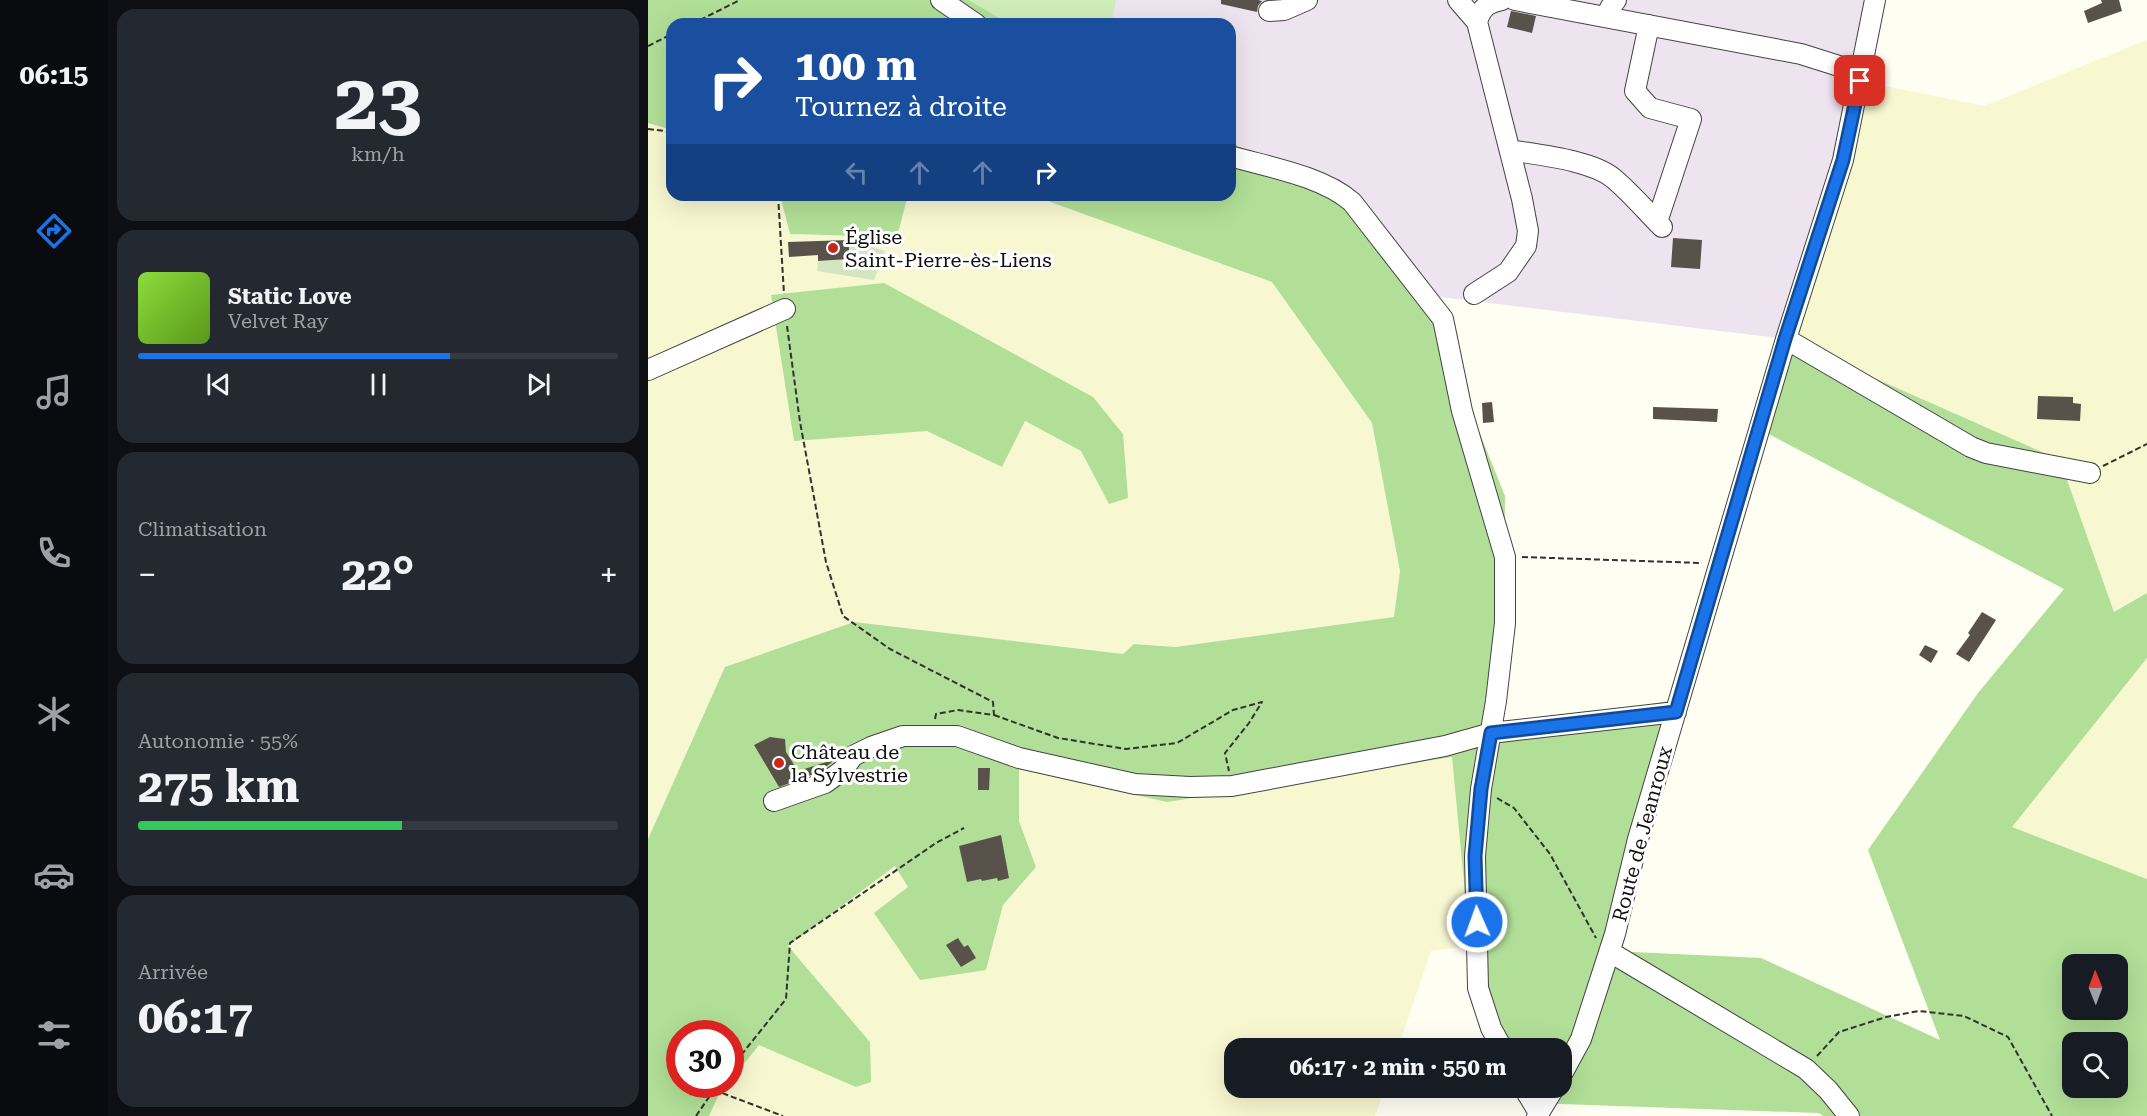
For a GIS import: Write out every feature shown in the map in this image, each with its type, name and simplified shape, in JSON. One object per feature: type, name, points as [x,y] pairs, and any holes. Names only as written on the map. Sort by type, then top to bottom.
[{"type":"street","points":[[941,0],[967,18]]},
{"type":"street","points":[[1269,11],[1284,10],[1306,0]]},
{"type":"street","points":[[1458,0],[1477,22],[1528,231],[1526,246],[1508,272],[1474,294]]},
{"type":"street","points":[[1477,22],[1480,11],[1490,3],[1502,0]]},
{"type":"street","points":[[1515,0],[1613,9],[1649,25],[1801,54],[1861,73]]},
{"type":"street","name":"Route de Jeanroux","points":[[1572,1056],[1581,1039],[1610,952],[1638,839],[1785,339],[1843,160],[1875,0]]},
{"type":"street","points":[[1510,150],[1584,164],[1600,170],[1612,177],[1660,225],[1691,119],[1650,108],[1635,91],[1649,25]]},
{"type":"street","points":[[1236,158],[1292,173],[1339,191],[1352,202],[1443,319],[1462,411],[1505,557],[1505,623],[1491,733],[1481,789],[1475,856],[1478,988],[1496,1038]]},
{"type":"street","points":[[648,370],[785,309]]},
{"type":"street","points":[[1785,339],[1971,447],[1986,453],[2090,472]]},
{"type":"street","points":[[774,801],[825,783],[843,770],[853,756],[870,747],[903,736],[957,736],[1020,758],[1135,784],[1190,787],[1232,786],[1445,746],[1491,733],[1676,712]]},
{"type":"street","points":[[1610,952],[1806,1069],[1828,1090],[1849,1116]]},
{"type":"street","points":[[1529,1098],[1538,1114]]},
{"type":"street","points":[[1538,1114],[1548,1098]]},
{"type":"path","points":[[704,18],[740,0]]},
{"type":"path","points":[[648,46],[666,37]]},
{"type":"path","points":[[648,129],[666,131]]},
{"type":"path","points":[[778,201],[785,309],[800,422],[826,562],[843,616],[890,649],[993,702],[994,715]]},
{"type":"path","points":[[2090,472],[2147,444]]},
{"type":"path","points":[[1505,557],[1720,563]]},
{"type":"path","points":[[931,736],[936,714],[958,710],[994,715],[1058,738],[1126,749],[1178,743],[1233,710],[1262,702],[1249,723],[1225,753],[1232,786]]},
{"type":"path","points":[[1481,789],[1514,808],[1550,854],[1596,938],[1610,952]]},
{"type":"path","points":[[744,1052],[786,999],[790,943],[936,843],[964,828]]},
{"type":"path","points":[[1806,1069],[1839,1032],[1886,1017],[1919,1011],[1964,1016],[2008,1037],[2052,1116]]},
{"type":"path","points":[[696,1116],[708,1098]]},
{"type":"path","points":[[737,1098],[783,1116]]},
{"type":"shaded area","points":[[1116,0],[1875,0],[1786,339],[1424,295],[1352,202],[1236,145],[1236,18],[1113,18]]},
{"type":"green space","points":[[648,0],[969,0],[999,18],[666,18],[666,128],[648,123]]},
{"type":"green space","points":[[969,0],[1116,0],[1113,18],[999,18]]},
{"type":"green space","points":[[2147,40],[2147,593],[2114,612],[2060,460],[1786,339],[1860,81],[1984,106]]},
{"type":"green space","points":[[648,123],[666,128],[666,201],[782,201],[790,234],[897,237],[906,201],[1048,201],[1272,282],[1372,423],[1400,571],[1394,617],[1175,647],[1134,644],[1123,654],[854,622],[725,667],[648,839]],"holes":[[[771,295],[1123,434],[1109,504],[1081,451],[1024,421],[1002,467],[927,430],[794,441]]]},
{"type":"green space","points":[[1236,145],[1352,202],[1424,295],[1505,496],[1503,733],[1673,700],[1611,951],[1761,958],[1940,1040],[1868,850],[1978,693],[2064,589],[1755,427],[1786,339],[2060,460],[2114,612],[2147,593],[2147,658],[2012,827],[2147,879],[2147,1116],[1823,1116],[1819,1113],[1533,1103],[1531,1098],[1572,1098],[1572,1038],[1507,1038],[1470,946],[1452,757],[1167,802],[1019,769],[1019,821],[1036,867],[1003,905],[986,970],[920,980],[874,913],[908,887],[895,866],[788,946],[870,1042],[871,1082],[856,1087],[759,1045],[744,1064],[744,1020],[666,1020],[666,1098],[717,1098],[709,1116],[648,1116],[648,839],[725,667],[854,622],[1123,654],[1134,644],[1175,647],[1394,617],[1400,571],[1372,423],[1272,282],[1048,201],[1236,201]]},
{"type":"green space","points":[[782,201],[906,201],[897,237],[790,234]]},
{"type":"green space","points":[[849,240],[885,251],[874,280],[817,271],[818,261],[830,260],[842,255],[842,263],[849,263]]},
{"type":"green space","points":[[884,283],[1093,397],[1123,434],[1128,498],[1109,504],[1081,451],[1025,421],[1002,467],[927,431],[794,441],[771,295]]},
{"type":"green space","points":[[2147,658],[2147,879],[2011,827]]},
{"type":"green space","points":[[1452,757],[1470,946],[1431,951],[1401,1038],[1224,1038],[1224,1098],[1381,1098],[1375,1116],[709,1116],[717,1098],[744,1098],[744,1063],[759,1044],[856,1087],[870,1042],[788,946],[895,866],[909,887],[986,970],[1003,905],[1036,867],[1019,821],[1019,769],[1167,802]]},
{"type":"building","points":[[1221,0],[1262,1],[1257,12],[1221,4]]},
{"type":"building","points":[[2101,0],[2119,0],[2122,11],[2088,23],[2084,11],[2102,3]]},
{"type":"building","points":[[1511,11],[1536,16],[1532,33],[1507,27]]},
{"type":"building","points":[[1673,238],[1702,240],[1700,269],[1671,267]]},
{"type":"building","points":[[849,240],[849,259],[818,261],[818,255],[789,257],[788,242]]},
{"type":"building","points":[[2038,396],[2073,397],[2073,403],[2081,404],[2080,421],[2037,419]]},
{"type":"building","points":[[1492,402],[1494,422],[1483,423],[1482,403]]},
{"type":"building","points":[[1653,407],[1718,409],[1717,422],[1653,419]]},
{"type":"building","points":[[1982,612],[1996,620],[1969,662],[1956,654],[1970,635],[1968,633]]},
{"type":"building","points":[[1925,645],[1938,651],[1931,663],[1919,655]]},
{"type":"building","name":"Château de la Sylvestrie","points":[[770,737],[785,739],[786,752],[798,771],[836,759],[819,772],[779,787],[754,745]]},
{"type":"building","points":[[978,768],[990,768],[989,790],[978,790]]},
{"type":"building","points":[[1001,835],[1009,878],[998,881],[997,878],[967,882],[959,846]]},
{"type":"building","points":[[958,938],[964,947],[968,945],[976,958],[961,967],[946,945]]},
{"type":"place","name":"Église Saint-Pierre-ès-Liens","points":[[833,248]]},
{"type":"place","name":"Château de la Sylvestrie","points":[[779,763]]},
{"type":"route","points":[[1477,922],[1475,856],[1481,789],[1491,733],[1676,712],[1785,339],[1843,160],[1860,81]]}]
